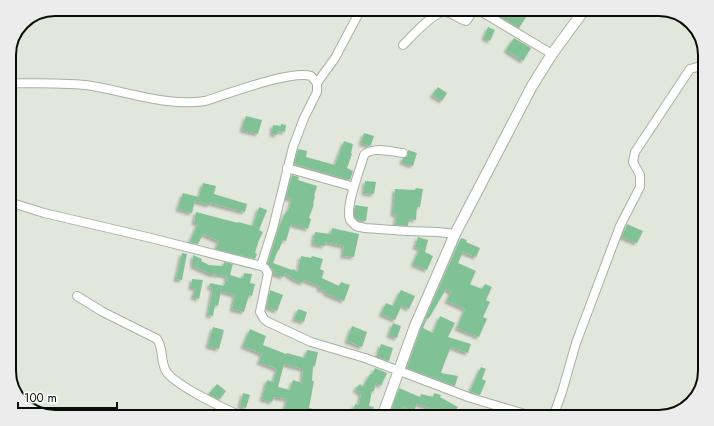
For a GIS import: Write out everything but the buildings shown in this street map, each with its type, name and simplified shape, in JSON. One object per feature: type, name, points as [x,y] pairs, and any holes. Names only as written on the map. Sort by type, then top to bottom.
[{"type":"street","points":[[261,266],[273,228],[287,168],[302,126],[317,92],[317,83],[335,58],[357,16]]},
{"type":"street","points":[[403,45],[435,16]]},
{"type":"street","points":[[456,16],[466,21],[469,16]]},
{"type":"street","points":[[488,16],[552,54]]},
{"type":"street","points":[[385,410],[415,326],[455,234],[532,86],[552,54],[581,16]]},
{"type":"street","points":[[556,410],[578,335],[620,226],[640,187],[640,175],[633,162],[635,152],[690,68],[698,66]]},
{"type":"street","points":[[16,83],[91,86],[179,103],[194,103],[262,83],[301,75],[311,76],[317,83]]},
{"type":"street","points":[[403,153],[373,150],[364,155],[354,187],[349,217],[350,220],[356,226],[365,228],[455,234]]},
{"type":"street","points":[[287,168],[354,187]]},
{"type":"street","points":[[16,204],[44,213],[261,266],[265,268],[268,273],[260,312],[264,319],[268,322],[311,342],[365,358],[447,390],[510,410]]},
{"type":"street","points":[[76,296],[103,312],[157,339],[160,344],[163,365],[170,377],[228,410]]}]
